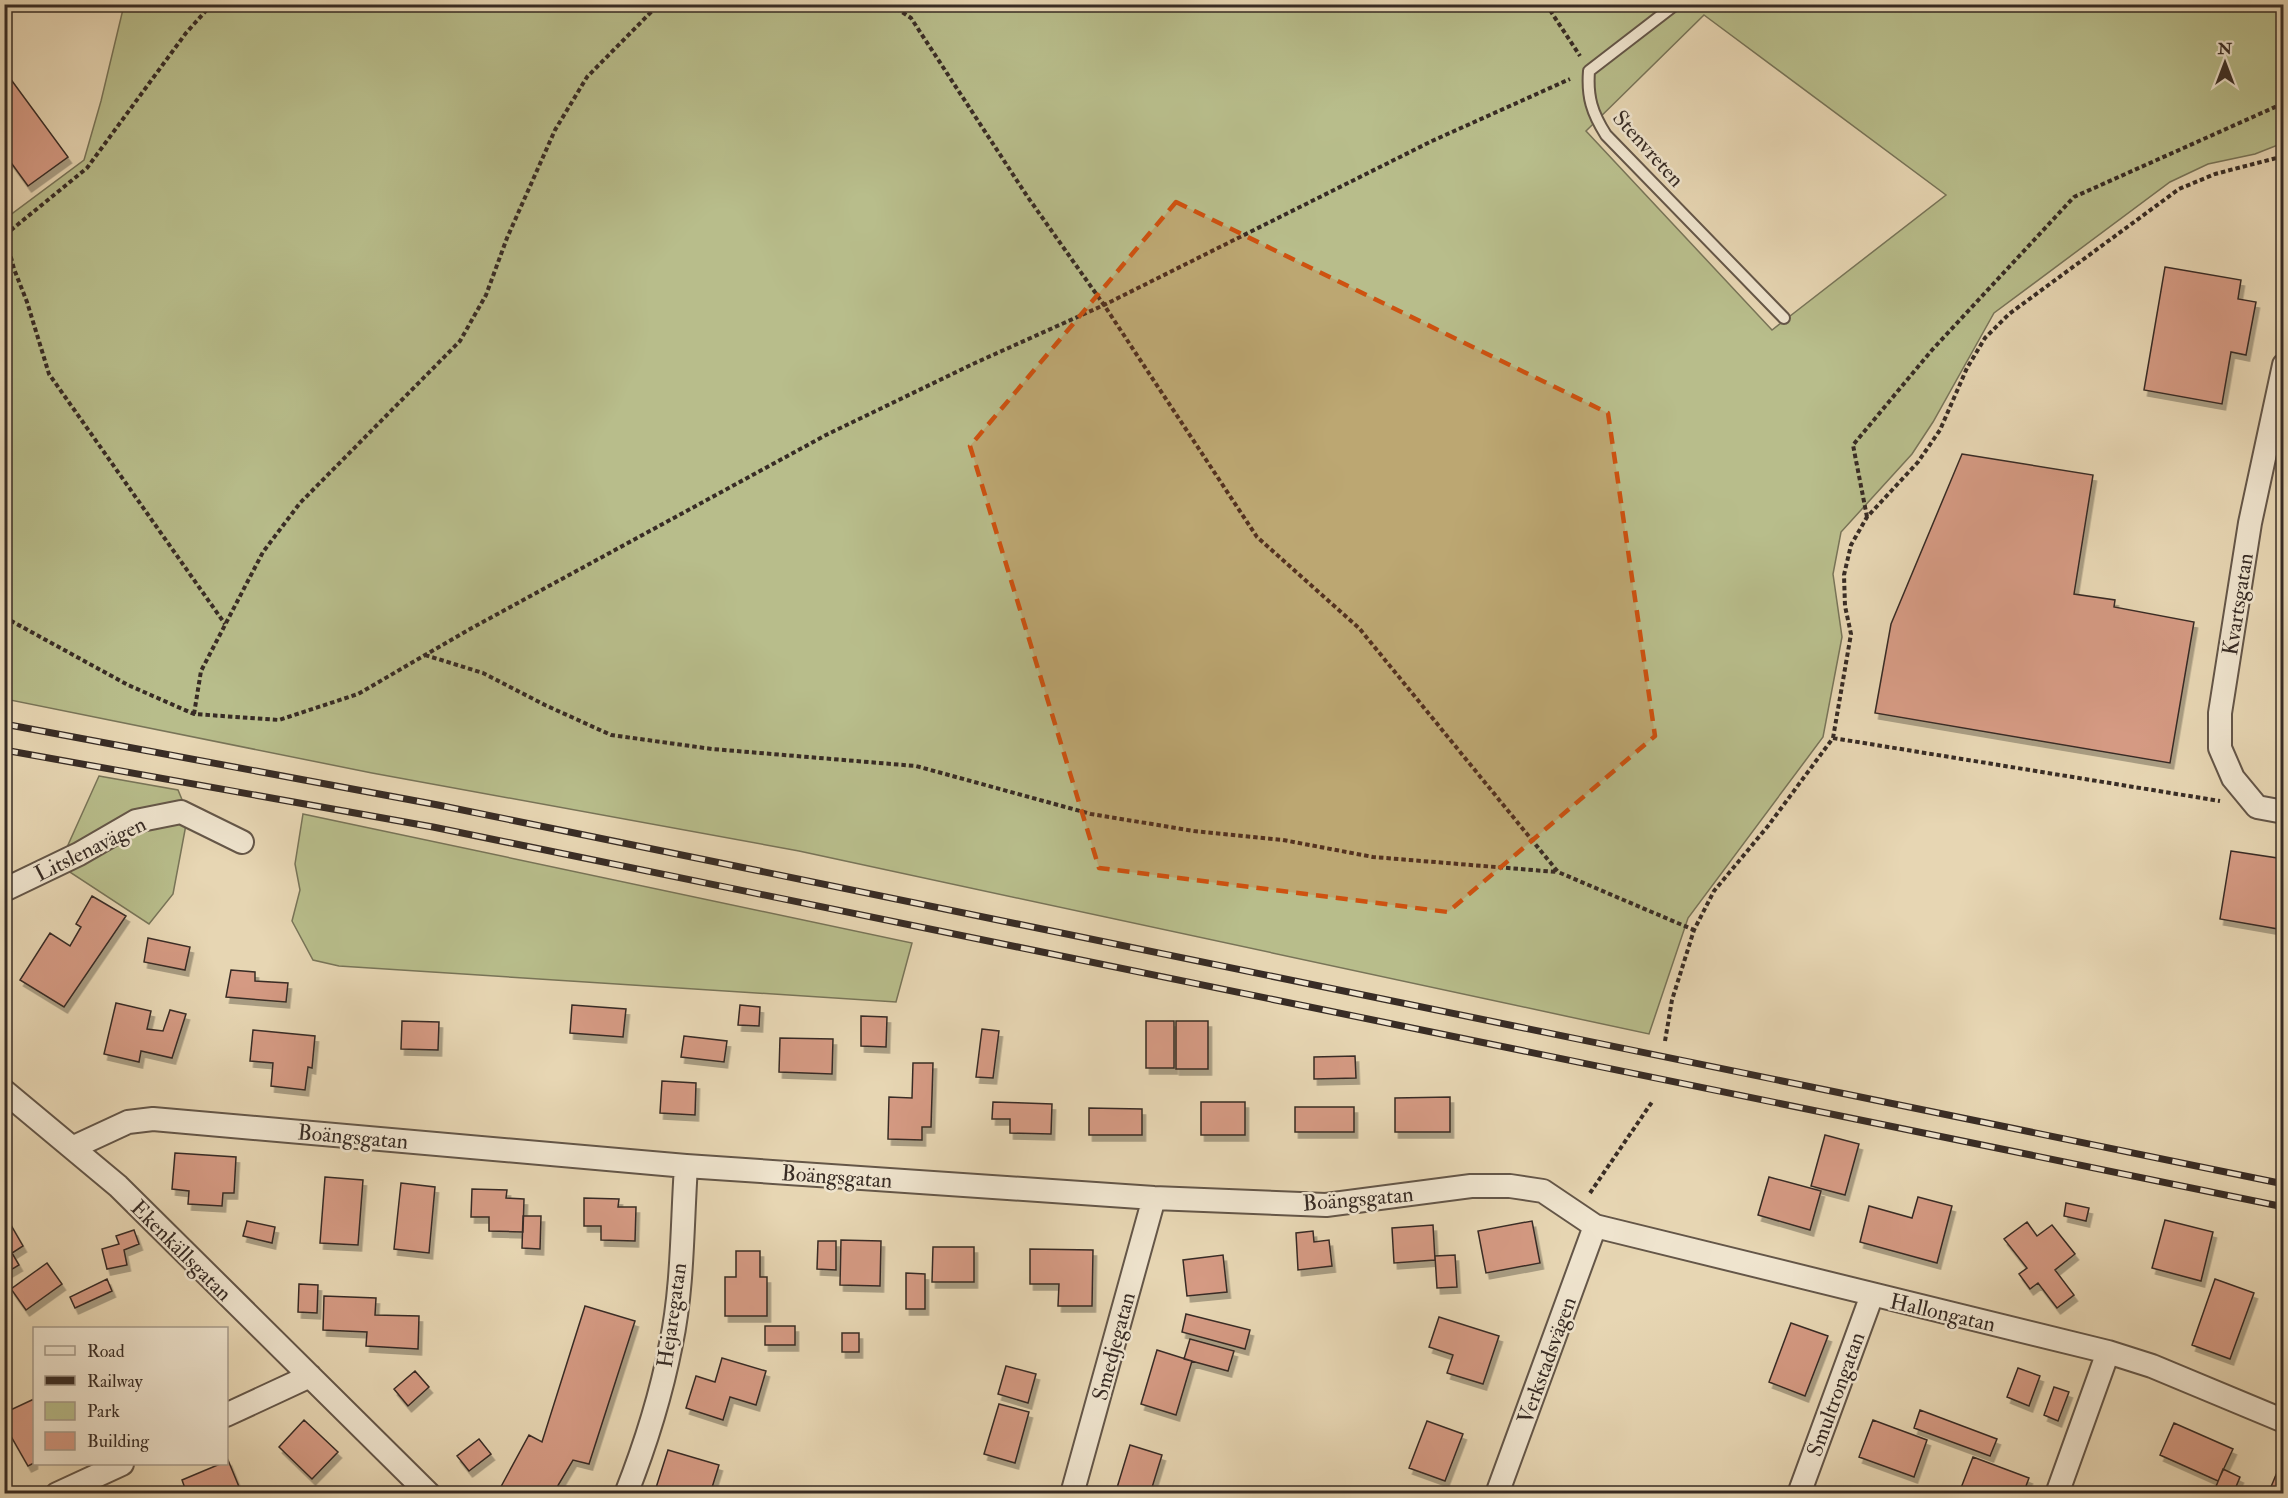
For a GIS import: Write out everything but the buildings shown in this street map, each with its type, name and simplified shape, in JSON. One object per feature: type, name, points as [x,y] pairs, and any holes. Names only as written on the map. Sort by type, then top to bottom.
[{"type":"street","name":"Kvartsgatan","points":[[2257,807],[2233,778],[2220,748],[2220,712],[2250,523],[2283,365]]},
{"type":"street","points":[[2257,807],[2283,813]]},
{"type":"street","name":"Litslenavägen","points":[[4,890],[79,854],[136,821],[181,812],[242,843]]},
{"type":"street","name":"Ekenkällsgatan","points":[[4,1091],[118,1186],[429,1494]]},
{"type":"street","name":"Boängsgatan","points":[[74,1147],[128,1122],[153,1119],[686,1166],[1154,1198],[1326,1205],[1471,1186],[1510,1186],[1543,1191],[1595,1226]]},
{"type":"street","name":"Hejaregatan","points":[[626,1494],[642,1453],[672,1344],[678,1291],[686,1166]]},
{"type":"street","name":"Smedjegatan","points":[[1072,1494],[1154,1198]]},
{"type":"street","name":"Hallongatan","points":[[1595,1226],[2108,1352],[2152,1366],[2283,1421]]},
{"type":"street","name":"Verkstadsvägen","points":[[1497,1494],[1595,1226]]},
{"type":"street","name":"Smultrongatan","points":[[1799,1494],[1872,1295]]},
{"type":"street","points":[[2056,1494],[2108,1352]]},
{"type":"street","points":[[228,1414],[310,1376]]},
{"type":"street","points":[[57,1494],[120,1465]]},
{"type":"lane","points":[[1589,71],[1676,4]]},
{"type":"lane","name":"Stenvreten","points":[[1589,71],[1587,93],[1593,115],[1606,135],[1784,318]]},
{"type":"path","points":[[212,4],[186,33],[87,168],[5,235],[49,374],[225,624]]},
{"type":"path","points":[[194,714],[201,671],[263,552],[300,503],[460,341],[486,295],[507,238],[555,130],[586,77],[659,4]]},
{"type":"path","points":[[890,4],[911,18],[1027,196],[1104,305],[1257,537],[1359,628],[1558,872]]},
{"type":"path","points":[[4,617],[128,684],[194,714],[279,720],[358,694],[826,435],[975,363],[1104,305],[1432,141],[1589,71],[1545,4]]},
{"type":"path","points":[[1867,517],[1853,445],[1932,350],[2074,197],[2283,103]]},
{"type":"path","points":[[1665,1041],[1672,1000],[1694,930],[1714,891],[1768,826],[1833,738],[1851,634],[1845,606],[1844,575],[1851,545],[1867,517],[1918,462],[1940,430],[1967,368],[1985,338],[2009,314],[2180,189],[2216,174],[2283,156]]},
{"type":"path","points":[[425,655],[483,673],[611,735],[712,749],[916,766],[1091,813],[1171,827],[1282,840],[1374,857],[1558,872],[1694,930]]},
{"type":"path","points":[[1833,738],[2257,807]]},
{"type":"path","points":[[1575,1212],[1634,1132],[1652,1102]]},
{"type":"highlighted area","points":[[1176,202],[1608,413],[1655,736],[1448,912],[1099,868],[970,446]]},
{"type":"green space","points":[[124,5],[2283,5],[2283,143],[2255,154],[2208,164],[2170,182],[1994,313],[1933,422],[1912,454],[1841,532],[1833,574],[1842,637],[1823,737],[1688,918],[1649,1034],[799,851],[372,773],[5,699],[5,219],[84,160]],"holes":[[[1704,15],[1946,195],[1772,330],[1586,131]]]},
{"type":"green space","points":[[99,776],[178,790],[188,814],[173,894],[149,924],[59,865]]},
{"type":"green space","points":[[303,814],[912,943],[896,1002],[339,966],[313,960],[292,921],[300,890],[295,864]]},
{"type":"railway","points":[[4,724],[438,805],[2284,1184]]},
{"type":"railway","points":[[4,750],[433,827],[2284,1207]]}]
